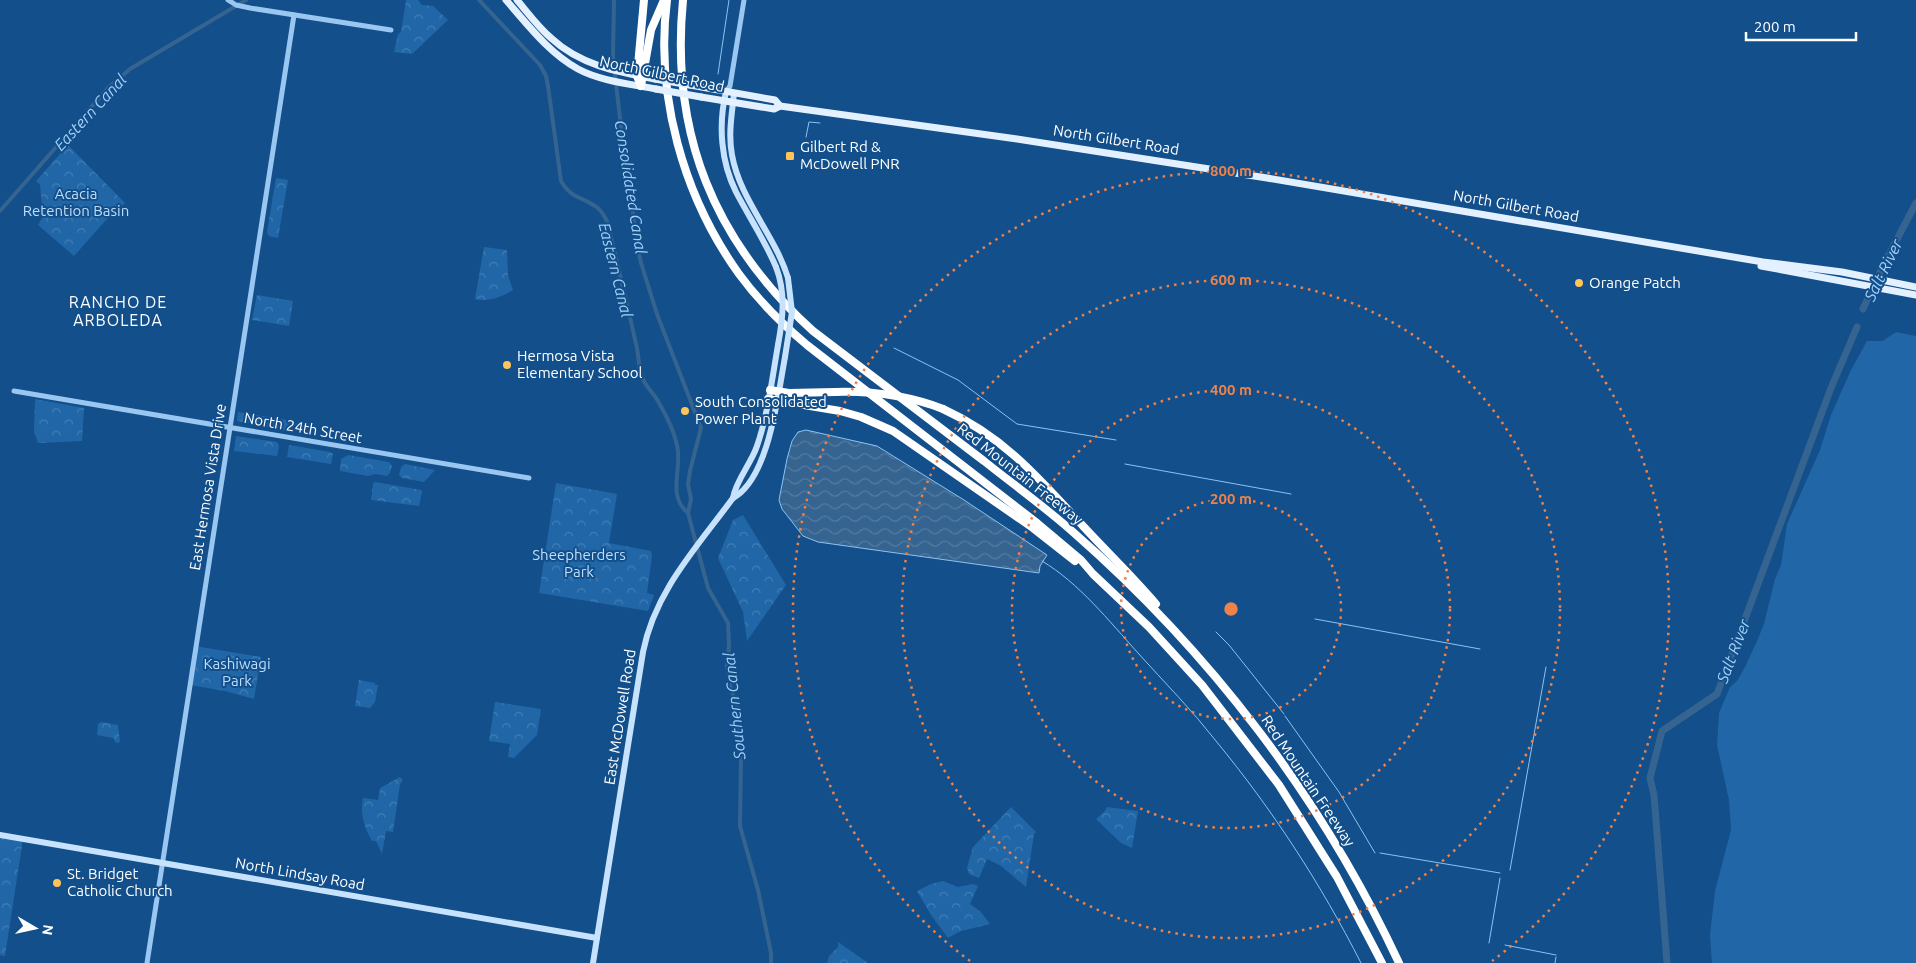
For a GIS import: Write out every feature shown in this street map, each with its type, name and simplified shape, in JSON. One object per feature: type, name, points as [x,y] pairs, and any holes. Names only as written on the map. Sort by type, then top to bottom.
[{"type":"highway","points":[[641,86],[644,0]]},
{"type":"highway","points":[[640,76],[654,20],[665,0]]},
{"type":"highway","name":"Red Mountain Freeway","points":[[665,0],[667,90],[678,149],[705,216],[740,275],[776,317],[807,345],[1037,523],[1081,560],[1167,646],[1202,685],[1260,758],[1306,826],[1337,877],[1382,963]]},
{"type":"highway","name":"Red Mountain Freeway","points":[[682,0],[681,75],[685,111],[694,149],[712,198],[732,237],[760,275],[786,305],[813,331],[1073,532],[1136,590],[1184,639],[1270,746],[1303,792],[1350,868],[1399,963]]},
{"type":"highway","points":[[770,390],[789,393],[860,391],[889,394],[943,409],[978,427],[1012,452],[1141,587],[1184,639]]},
{"type":"highway","points":[[768,399],[840,411],[861,417],[893,431],[1033,528],[1093,574]]},
{"type":"main road","name":"North Gilbert Road","points":[[506,0],[541,40],[556,53],[579,69],[624,83],[733,103],[774,109],[780,106],[913,124],[1267,178],[1762,262],[1842,272],[1916,287]]},
{"type":"main road","name":"North Gilbert Road","points":[[517,0],[548,36],[583,60],[621,73],[700,87],[730,90],[775,100],[780,106]]},
{"type":"main road","name":"East McDowell Road","points":[[593,963],[645,641],[662,596],[733,498],[735,489],[756,450],[770,390],[782,320],[783,302],[776,267],[736,191],[727,169],[722,144],[724,101],[730,90]]},
{"type":"main road","name":"East McDowell Road","points":[[730,90],[733,103],[730,132],[733,161],[743,188],[776,248],[788,278],[792,312],[777,401],[763,455],[742,494],[733,498]]},
{"type":"main road","name":"North Gilbert Road","points":[[1653,243],[1704,256],[1916,295]]},
{"type":"main road","name":"North Lindsay Road","points":[[0,835],[596,938]]},
{"type":"street","name":"East McDowell Road","points":[[730,90],[744,0]]},
{"type":"street","points":[[229,1],[243,6],[391,30]]},
{"type":"street","name":"East Hermosa Vista Drive","points":[[146,963],[294,15]]},
{"type":"street","name":"North 24th Street","points":[[14,392],[529,478]]},
{"type":"green space","points":[[406,0],[418,0],[422,5],[433,6],[448,20],[412,54],[394,52],[398,34],[401,32]]},
{"type":"green space","name":"Acacia Retention Basin","points":[[68,145],[125,203],[106,220],[74,256],[38,225],[43,217],[40,185],[36,181]]},
{"type":"green space","points":[[276,178],[288,180],[278,238],[269,236],[267,232]]},
{"type":"green space","points":[[484,247],[507,250],[508,275],[513,290],[495,298],[480,300],[475,299]]},
{"type":"green space","points":[[257,295],[293,301],[289,326],[252,320]]},
{"type":"green space","points":[[1896,332],[1916,336],[1916,963],[1712,963],[1710,935],[1715,891],[1731,830],[1729,800],[1717,745],[1719,713],[1730,687],[1737,681],[1745,667],[1764,624],[1775,579],[1781,565],[1787,524],[1820,450],[1831,415],[1851,370],[1867,341],[1883,341]]},
{"type":"green space","points":[[35,399],[84,408],[82,441],[38,443],[34,431]]},
{"type":"green space","points":[[238,412],[293,421],[292,432],[237,421]]},
{"type":"green space","points":[[236,436],[277,442],[279,446],[277,456],[234,451]]},
{"type":"green space","points":[[289,445],[330,452],[333,454],[331,464],[287,457]]},
{"type":"green space","points":[[348,455],[389,462],[392,466],[390,473],[387,476],[376,474],[368,476],[340,471],[341,459]]},
{"type":"green space","points":[[405,464],[435,470],[424,482],[402,478],[399,475],[401,467]]},
{"type":"green space","points":[[375,482],[421,490],[419,506],[371,500],[373,484]]},
{"type":"green space","name":"Sheepherders Park","points":[[556,483],[617,494],[609,543],[651,551],[647,593],[654,595],[648,611],[539,593]]},
{"type":"green space","points":[[743,515],[786,585],[747,641],[743,612],[718,558],[733,520]]},
{"type":"green space","name":"Kashiwagi Park","points":[[195,646],[261,657],[254,699],[225,691],[190,685]]},
{"type":"green space","points":[[359,680],[378,685],[375,702],[370,708],[355,706]]},
{"type":"green space","points":[[495,702],[541,709],[537,735],[514,758],[508,757],[510,744],[489,741]]},
{"type":"green space","points":[[101,722],[118,725],[120,742],[116,743],[113,738],[97,735],[98,724]]},
{"type":"green space","points":[[400,777],[403,780],[400,784],[393,832],[386,831],[382,854],[376,841],[372,841],[367,831],[362,815],[363,798],[378,800],[380,788]]},
{"type":"green space","points":[[1011,807],[1036,832],[1034,834],[1026,887],[1001,866],[987,859],[979,878],[969,874],[967,868],[973,847]]},
{"type":"green space","points":[[1107,807],[1138,811],[1132,848],[1121,843],[1096,819]]},
{"type":"green space","points":[[0,835],[23,839],[5,956],[0,955]]},
{"type":"green space","points":[[943,881],[958,887],[973,884],[978,886],[970,904],[980,911],[990,924],[961,931],[948,938],[931,915],[917,891],[931,884]]},
{"type":"green space","points":[[838,942],[868,963],[827,963],[829,956],[838,947]]},
{"type":"water","points":[[806,430],[877,446],[964,500],[1047,555],[1040,566],[1039,573],[818,542],[803,536],[782,509],[779,500],[792,441],[798,432]]},
{"type":"waterway","name":"Eastern Canal","points":[[0,211],[108,88],[130,69],[246,0]]},
{"type":"waterway","name":"Eastern Canal","points":[[479,0],[540,65],[546,76],[548,86],[561,181],[572,194],[599,209],[607,221],[637,348],[639,367],[644,382],[657,399],[674,434],[678,454],[676,490],[681,506],[688,513]]},
{"type":"waterway","name":"Consolidated Canal","points":[[614,0],[613,57],[636,240],[657,314],[701,428],[688,484],[691,499],[688,513],[708,588],[728,623],[729,645],[727,666],[730,685],[738,711],[741,753],[740,826],[758,890],[771,953],[771,963]]},
{"type":"waterway","points":[[718,74],[729,0]]},
{"type":"waterway","points":[[806,137],[809,122],[820,123]]},
{"type":"waterway","name":"Salt River","points":[[1863,309],[1916,203]]},
{"type":"waterway","name":"Salt River","points":[[1667,963],[1654,795],[1650,778],[1662,731],[1717,694],[1831,388],[1857,327]]},
{"type":"waterway","points":[[894,348],[958,380],[1017,424],[1116,440]]},
{"type":"waterway","points":[[1125,464],[1291,494]]},
{"type":"waterway","points":[[1042,561],[1069,580],[1093,603],[1188,707],[1237,767],[1276,820],[1312,876],[1361,963]]},
{"type":"waterway","points":[[1315,619],[1480,649]]},
{"type":"waterway","points":[[1216,632],[1229,645],[1284,714]]},
{"type":"waterway","points":[[1510,870],[1546,667]]},
{"type":"waterway","points":[[1285,716],[1339,792],[1375,853]]},
{"type":"waterway","points":[[1380,853],[1500,873]]},
{"type":"waterway","points":[[1489,943],[1500,878]]},
{"type":"waterway","points":[[1505,945],[1556,955]]},
{"type":"waterway","points":[[1555,963],[1556,957]]},
{"type":"place","name":"Gilbert Rd & McDowell PNR","points":[[790,156]]},
{"type":"place","name":"Orange Patch","points":[[1579,283]]},
{"type":"place","name":"Hermosa Vista Elementary School","points":[[507,365]]},
{"type":"place","name":"South Consolidated Power Plant","points":[[685,411]]},
{"type":"place","name":"St. Bridget Catholic Church","points":[[57,883]]},
{"type":"district","name":"RANCHO DE ARBOLEDA","points":[[118,311]]},
{"type":"water label","name":"Southern Canal","points":[[734,706]]}]
